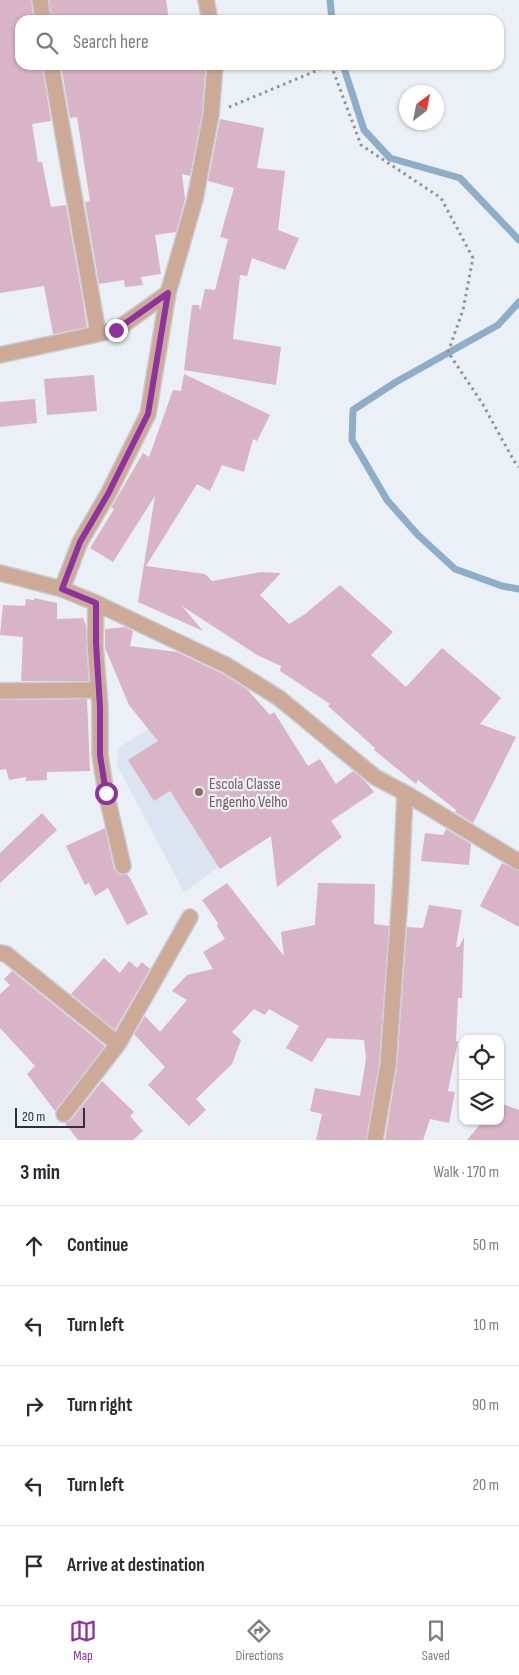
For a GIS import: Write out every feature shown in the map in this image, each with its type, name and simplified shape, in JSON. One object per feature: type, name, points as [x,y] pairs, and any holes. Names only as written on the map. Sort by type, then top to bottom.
[{"type":"street","points":[[40,0],[42,15]]},
{"type":"street","points":[[206,0],[209,15]]},
{"type":"street","points":[[52,70],[98,333]]},
{"type":"street","points":[[62,589],[80,542],[108,494],[148,414],[168,293],[195,199],[211,115],[215,70]]},
{"type":"street","points":[[0,355],[116,330],[168,293]]},
{"type":"street","points":[[0,573],[62,589],[96,603],[226,665],[279,698],[375,777],[519,862]]},
{"type":"street","points":[[96,603],[100,755],[106,793],[123,866]]},
{"type":"street","points":[[0,691],[99,690]]},
{"type":"street","points":[[375,1140],[388,1065],[401,882],[405,793]]},
{"type":"street","points":[[64,1114],[118,1044],[190,917]]},
{"type":"street","points":[[0,953],[6,954],[118,1044]]},
{"type":"path","points":[[211,115],[319,70]]},
{"type":"path","points":[[333,70],[362,145],[442,198],[473,258],[463,310],[448,352],[482,403],[519,467]]},
{"type":"shaded area","name":"Escola Classe Engenho Velho","points":[[205,696],[284,819],[184,892],[117,765],[119,747]]},
{"type":"building","points":[[0,0],[31,0],[33,15],[15,15],[15,70],[43,70],[51,121],[32,124],[38,162],[42,162],[51,207],[66,205],[87,327],[53,334],[44,286],[0,293]]},
{"type":"building","points":[[49,0],[166,0],[168,15],[51,15]]},
{"type":"building","points":[[62,70],[205,70],[202,114],[190,176],[182,174],[185,199],[176,232],[155,235],[161,274],[141,277],[143,285],[125,287],[124,280],[99,284],[85,202],[90,201],[77,117],[70,118]]},
{"type":"building","points":[[220,119],[264,128],[257,168],[285,171],[278,230],[299,238],[285,270],[252,258],[247,276],[240,275],[233,339],[281,347],[276,385],[184,370],[192,305],[199,305],[200,311],[205,289],[215,290],[228,239],[220,237],[234,188],[208,181]]},
{"type":"building","points":[[184,374],[270,415],[257,441],[253,439],[244,472],[222,465],[210,491],[197,484],[146,566],[205,574],[212,581],[261,572],[281,573],[260,595],[289,624],[305,614],[340,585],[393,632],[371,655],[406,687],[442,648],[501,698],[480,724],[516,737],[473,823],[455,812],[456,810],[418,780],[416,784],[374,750],[375,748],[328,706],[330,704],[280,671],[281,666],[257,655],[182,606],[203,631],[138,602],[155,496],[113,562],[90,548],[114,509],[111,508],[143,453],[149,457],[173,390],[181,391]]},
{"type":"building","points":[[94,375],[97,411],[47,415],[44,379]]},
{"type":"building","points":[[35,399],[37,423],[0,427],[0,402]]},
{"type":"building","points":[[34,598],[57,603],[57,619],[83,618],[86,626],[89,681],[21,681],[23,637],[0,635],[3,605],[25,606],[26,599],[34,600]]},
{"type":"building","points":[[125,627],[133,631],[130,646],[177,652],[221,673],[247,689],[270,715],[274,712],[308,766],[320,759],[336,784],[353,771],[365,781],[374,792],[331,821],[342,837],[277,887],[271,836],[220,869],[170,791],[154,801],[128,760],[158,741],[129,705],[105,648],[105,629]]},
{"type":"building","points":[[87,699],[90,771],[47,772],[47,780],[26,781],[26,777],[9,780],[6,769],[0,770],[0,700]]},
{"type":"building","points":[[42,813],[57,830],[0,883],[0,853]]},
{"type":"building","points":[[105,828],[114,869],[120,875],[127,874],[148,914],[127,925],[108,888],[95,896],[89,883],[85,885],[66,846]]},
{"type":"building","points":[[446,829],[471,844],[469,865],[421,861],[425,833],[443,835]]},
{"type":"building","points":[[502,863],[519,871],[519,927],[480,906]]},
{"type":"building","points":[[227,883],[284,956],[281,932],[315,925],[318,883],[375,884],[374,924],[389,926],[379,1064],[366,1140],[316,1140],[322,1114],[310,1111],[315,1088],[360,1096],[366,1059],[364,1040],[327,1038],[312,1062],[286,1048],[299,1026],[269,1009],[265,1015],[254,1009],[232,1032],[241,1040],[232,1064],[196,1099],[206,1110],[189,1126],[148,1085],[165,1067],[134,1034],[145,1016],[160,1032],[187,1000],[172,991],[187,975],[213,969],[203,952],[225,939],[217,926],[218,923],[202,900]]},
{"type":"building","points":[[429,905],[462,910],[456,947],[459,947],[464,937],[462,998],[458,998],[456,1041],[458,1041],[448,1091],[455,1092],[449,1123],[430,1119],[423,1140],[385,1140],[397,1066],[407,927],[423,928]]},
{"type":"building","points":[[104,958],[120,973],[129,961],[137,968],[142,962],[150,969],[115,1030],[71,994]]},
{"type":"building","points":[[12,971],[105,1046],[55,1111],[27,1074],[35,1066],[0,1028],[0,994],[10,985],[4,979]]},
{"type":"building","points":[[102,1081],[134,1112],[130,1116],[143,1131],[133,1140],[78,1140],[65,1123],[71,1120]]},
{"type":"building","points":[[504,1104],[519,1110],[519,1140],[467,1140],[480,1125],[504,1125]]},
{"type":"waterway","points":[[330,0],[332,15]]},
{"type":"waterway","points":[[345,70],[364,130],[390,158],[460,178],[519,240]]},
{"type":"waterway","points":[[519,302],[498,325],[396,382],[353,410],[352,440],[387,500],[418,535],[455,569],[502,586],[519,589]]},
{"type":"place","name":"Escola Classe Engenho Velho","points":[[199,792]]},
{"type":"route","points":[[106,793],[100,755],[96,603],[62,589],[80,542],[108,494],[148,414],[168,293],[116,330]]}]
